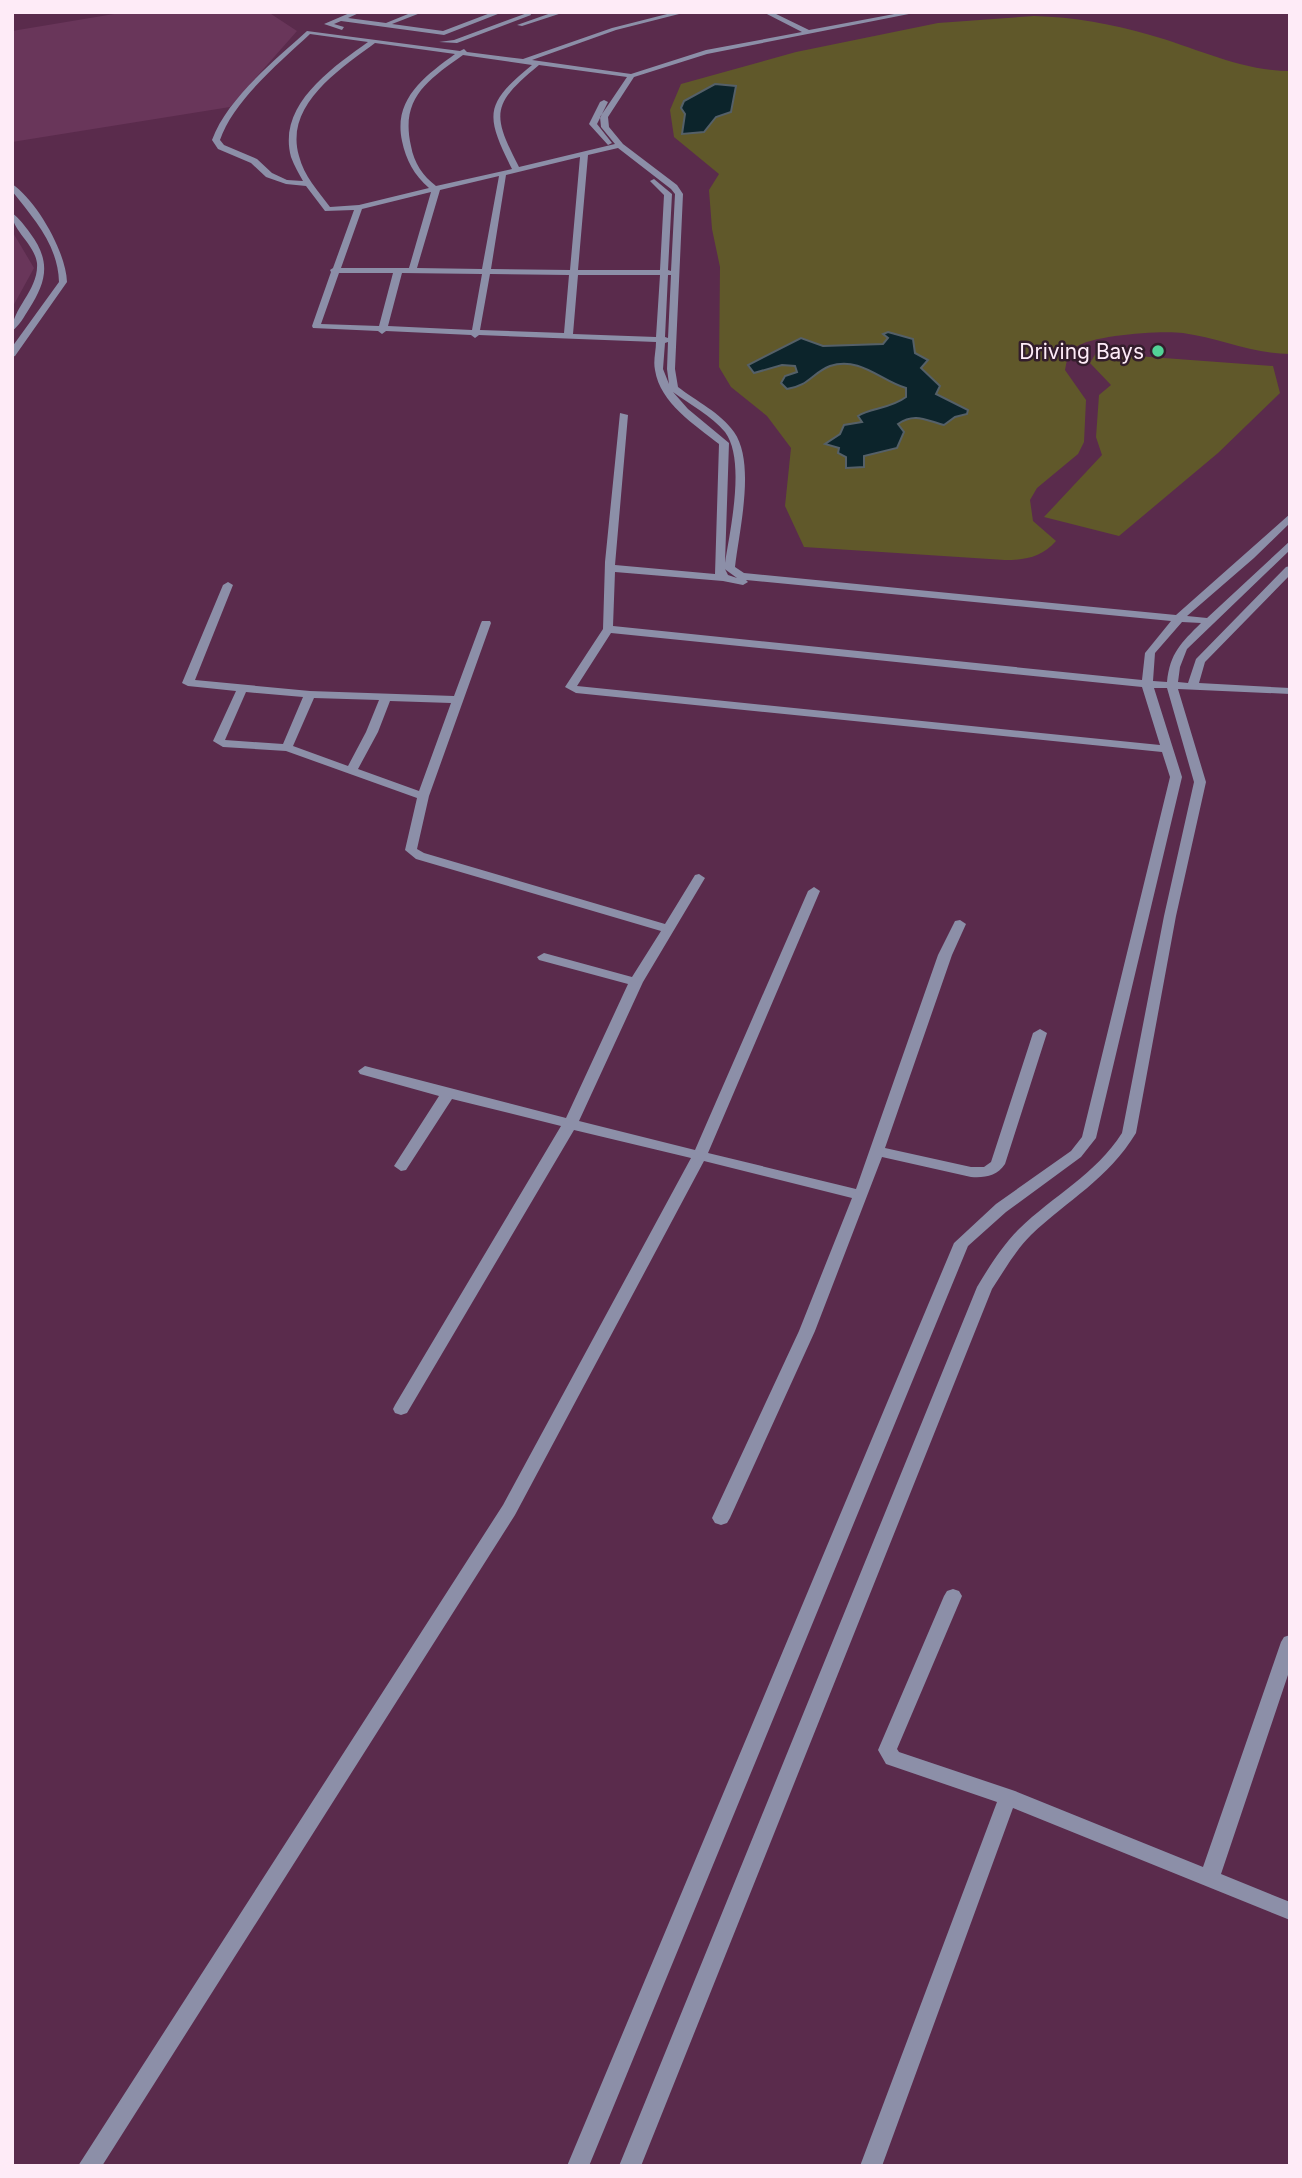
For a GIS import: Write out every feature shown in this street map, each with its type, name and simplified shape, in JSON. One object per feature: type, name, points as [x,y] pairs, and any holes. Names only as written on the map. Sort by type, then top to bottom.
[{"type":"street","points":[[358,12],[327,25],[448,43],[527,13],[545,18]]},
{"type":"street","points":[[384,25],[420,12]]},
{"type":"street","points":[[340,19],[444,33],[500,12]]},
{"type":"street","points":[[453,51],[562,12]]},
{"type":"street","points":[[524,61],[614,29],[684,12]]},
{"type":"street","points":[[766,12],[802,29],[916,12]]},
{"type":"street","points":[[305,184],[286,182],[270,175],[254,161],[221,147],[216,135],[225,118],[309,32],[464,51],[627,76],[700,49],[890,12]]},
{"type":"street","points":[[375,40],[328,74],[303,100],[292,144],[305,184],[328,209],[359,207],[616,147],[678,190],[671,340],[674,388],[723,425],[738,445],[739,484],[730,575]]},
{"type":"street","points":[[436,190],[426,183],[412,163],[402,133],[407,102],[424,81],[464,51]]},
{"type":"street","points":[[517,170],[495,130],[496,106],[509,86],[538,63]]},
{"type":"street","points":[[627,76],[593,119],[594,129],[667,192],[659,339],[662,384],[680,409],[724,443],[730,575]]},
{"type":"street","points":[[568,337],[584,154]]},
{"type":"street","points":[[475,335],[503,175]]},
{"type":"street","points":[[12,186],[60,253],[64,269],[63,282],[12,354]]},
{"type":"street","points":[[412,271],[436,190]]},
{"type":"street","points":[[359,207],[334,270],[316,326],[475,335],[671,340]]},
{"type":"street","points":[[12,215],[39,253],[40,274],[29,305],[12,328]]},
{"type":"street","points":[[334,270],[676,274]]},
{"type":"street","points":[[382,331],[398,271]]},
{"type":"street","points":[[623,415],[610,565],[608,629],[571,687],[576,691],[1168,749]]},
{"type":"street","points":[[578,2166],[962,1243],[1001,1208],[1076,1154],[1089,1138],[1176,778],[1147,684],[1150,653],[1174,621],[1290,517]]},
{"type":"street","points":[[629,2166],[985,1287],[1023,1235],[1120,1150],[1129,1133],[1170,916],[1200,782],[1172,686],[1174,667],[1182,648],[1290,544]]},
{"type":"street","points":[[610,565],[730,575],[1204,625]]},
{"type":"street","points":[[1192,687],[1200,661],[1290,569]]},
{"type":"street","points":[[228,585],[186,681],[195,686],[459,700]]},
{"type":"street","points":[[486,623],[423,796],[411,850],[420,856],[668,929]]},
{"type":"street","points":[[608,629],[1147,684],[1290,691]]},
{"type":"street","points":[[242,690],[220,743],[287,748],[423,796]]},
{"type":"street","points":[[287,748],[310,694]]},
{"type":"street","points":[[352,769],[372,732],[385,698]]},
{"type":"street","points":[[401,1409],[571,1122],[636,982],[699,878]]},
{"type":"street","points":[[89,2166],[509,1510],[699,1157],[814,891]]},
{"type":"street","points":[[721,1518],[807,1331],[861,1195],[946,955],[960,924]]},
{"type":"street","points":[[544,957],[636,982]]},
{"type":"street","points":[[876,1151],[971,1172],[984,1173],[993,1170],[998,1164],[1040,1033]]},
{"type":"street","points":[[365,1071],[699,1157],[861,1195]]},
{"type":"street","points":[[401,1166],[448,1094]]},
{"type":"street","points":[[953,1596],[887,1750],[892,1758],[1009,1797],[1290,1911]]},
{"type":"street","points":[[1209,1879],[1290,1642]]},
{"type":"street","points":[[871,2166],[1009,1797]]},
{"type":"shaded area","points":[[126,12],[268,12],[297,31],[230,107],[12,142],[12,31]]},
{"type":"shaded area","points":[[1034,16],[1107,24],[1237,63],[1290,71],[1290,354],[1173,332],[1097,339],[1073,349],[1065,370],[1086,400],[1084,442],[1078,454],[1037,488],[1030,500],[1033,521],[1056,541],[1045,551],[1033,556],[1005,560],[804,547],[785,506],[791,448],[767,416],[731,387],[719,367],[720,267],[712,229],[709,190],[719,174],[674,137],[670,110],[681,84],[796,52],[938,23]]},
{"type":"shaded area","points":[[12,231],[34,268],[12,308]]},
{"type":"shaded area","points":[[1096,353],[1273,366],[1280,393],[1218,453],[1119,536],[1044,517],[1102,455],[1096,437],[1099,395],[1111,385],[1090,363]]},
{"type":"water","points":[[715,84],[736,86],[731,112],[716,117],[704,132],[682,134],[685,114],[681,108],[684,101]]},
{"type":"water","points":[[888,332],[913,339],[915,353],[928,360],[921,368],[940,386],[936,394],[968,410],[967,414],[955,417],[944,425],[921,418],[904,420],[898,424],[904,432],[897,448],[864,456],[864,467],[846,468],[846,457],[838,453],[839,448],[825,444],[840,434],[844,425],[862,422],[858,416],[906,397],[906,388],[861,367],[841,364],[830,366],[806,382],[787,389],[781,383],[785,376],[797,372],[795,366],[782,365],[754,373],[748,365],[801,338],[823,346],[883,344],[888,338],[883,334]]},
{"type":"place","name":"Driving Bays","points":[[1158,351]]}]
